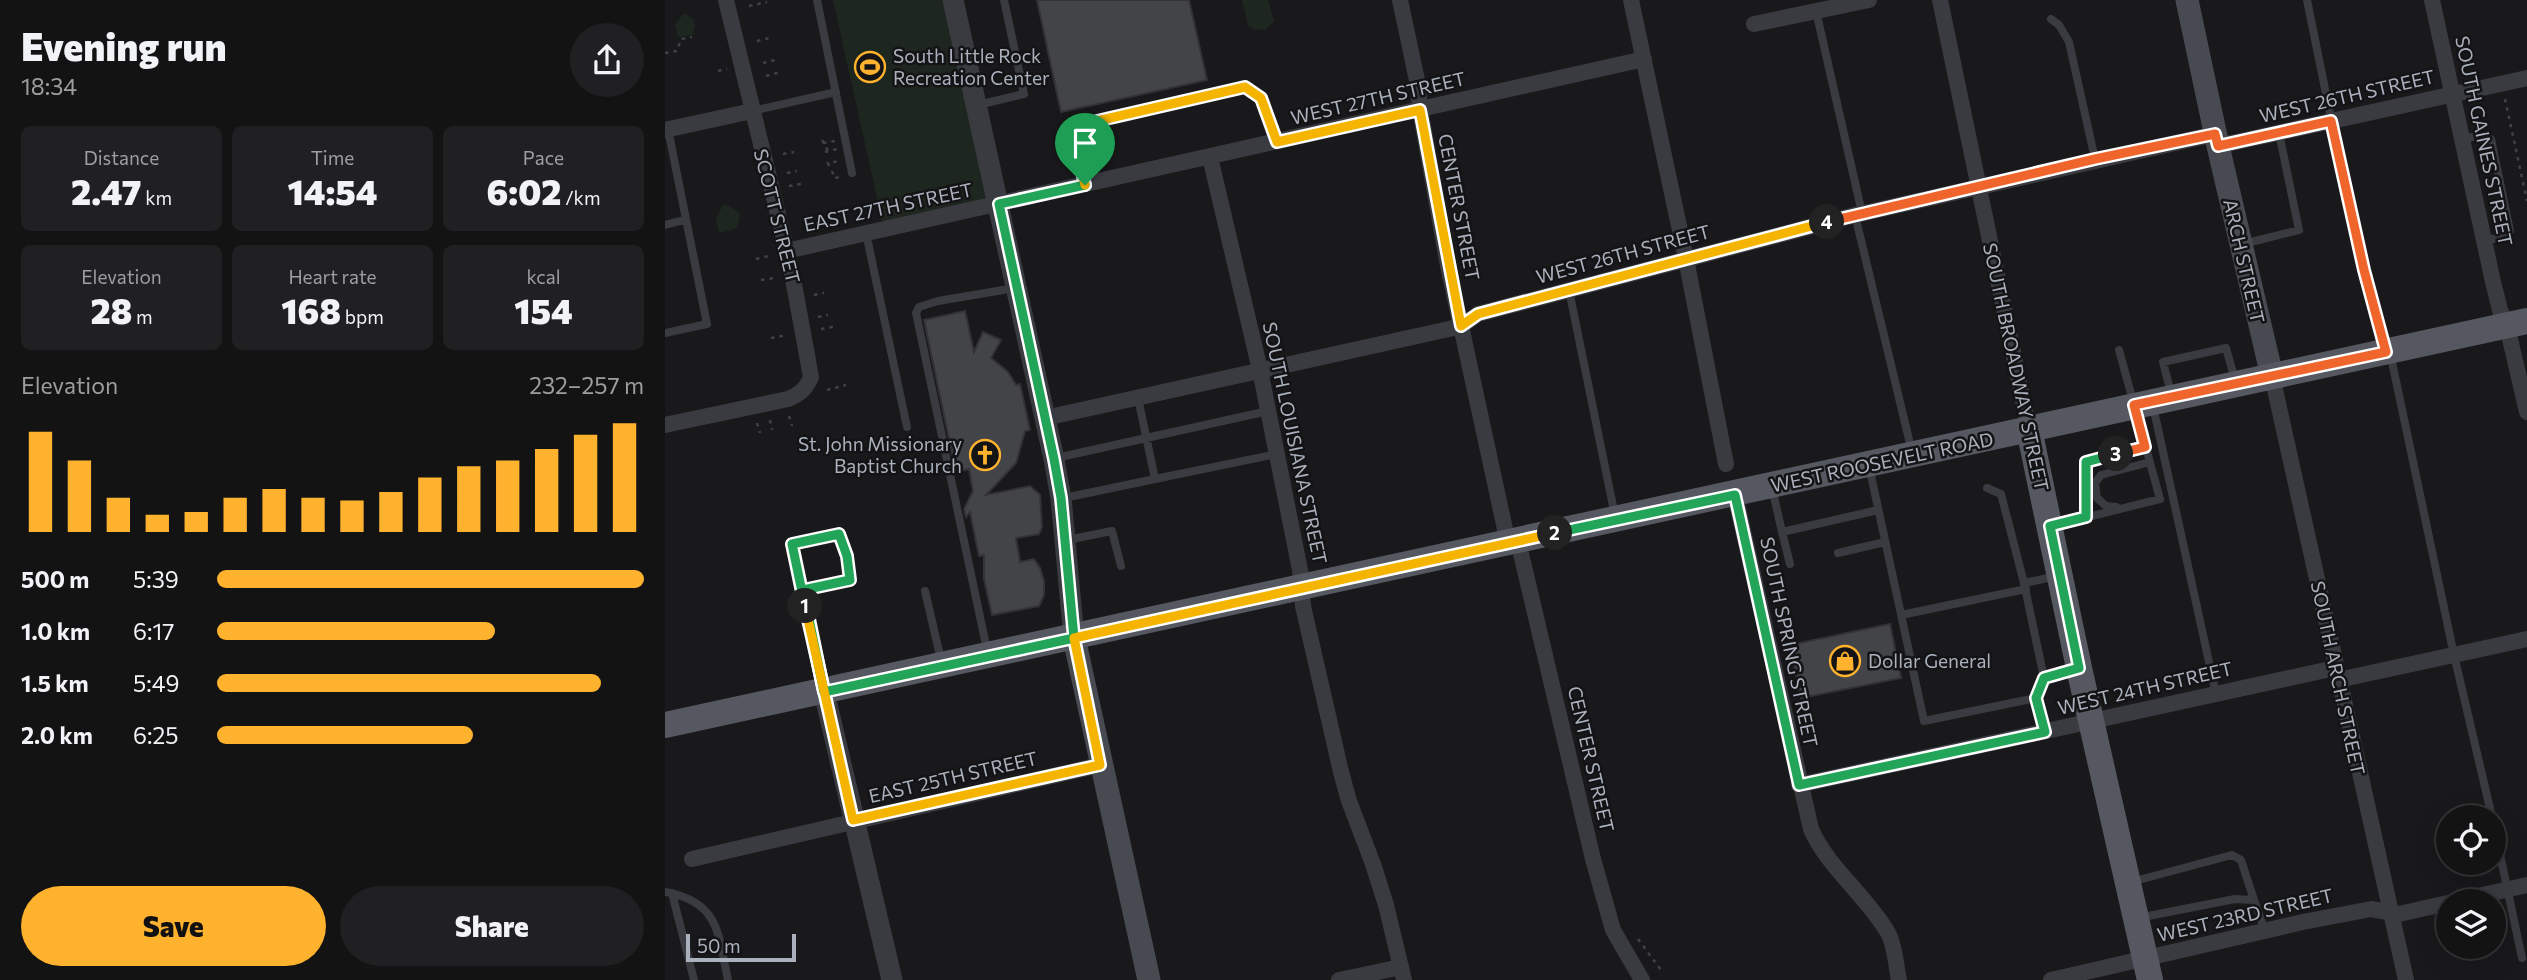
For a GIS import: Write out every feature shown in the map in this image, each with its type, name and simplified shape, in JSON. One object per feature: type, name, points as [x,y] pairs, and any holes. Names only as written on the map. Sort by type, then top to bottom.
[{"type":"main road","name":"ARCH STREET","points":[[2187,0],[2216,140],[2272,376]]},
{"type":"main road","name":"WEST ROOSEVELT ROAD","points":[[665,725],[1735,495],[2152,401],[2517,323]]},
{"type":"main road","name":"SOUTH BROADWAY STREET","points":[[2029,429],[2079,668],[2148,970]]},
{"type":"main road","points":[[1074,638],[1149,980]]},
{"type":"street","name":"SCOTT STREET","points":[[665,425],[788,399],[799,394],[811,377],[786,251],[726,0]]},
{"type":"street","points":[[953,0],[1054,459],[1061,498],[1074,638]]},
{"type":"street","name":"CENTER STREET","points":[[1400,0],[1461,326],[1513,542],[1613,930],[1642,980]]},
{"type":"street","points":[[1631,0],[1726,464]]},
{"type":"street","points":[[1754,24],[1869,0]]},
{"type":"street","name":"SOUTH BROADWAY STREET","points":[[1940,0],[2029,429]]},
{"type":"street","name":"SOUTH GAINES STREET","points":[[2432,0],[2500,310],[2517,323],[2527,412]]},
{"type":"street","name":"WEST 27TH STREET","points":[[999,204],[1644,59]]},
{"type":"street","name":"WEST 26TH STREET","points":[[1045,418],[1461,326],[1478,314],[1569,289],[1859,214],[2095,159],[2279,133],[2527,78]]},
{"type":"street","points":[[666,125],[752,111]]},
{"type":"street","name":"SOUTH LOUISIANA STREET","points":[[1210,157],[1260,370],[1304,587],[1303,606],[1341,772],[1383,894],[1402,974]]},
{"type":"street","name":"EAST 27TH STREET","points":[[786,251],[999,204]]},
{"type":"street","name":"SOUTH ARCH STREET","points":[[2272,376],[2406,980]]},
{"type":"street","name":"SOUTH SPRING STREET","points":[[1735,495],[1799,785],[1817,842],[1872,909],[1889,935],[1899,980]]},
{"type":"street","name":"WEST 24TH STREET","points":[[1799,785],[2216,694],[2454,655],[2527,639]]},
{"type":"street","points":[[824,692],[892,980]]},
{"type":"street","name":"EAST 25TH STREET","points":[[692,859],[1100,765]]},
{"type":"street","points":[[2508,890],[2527,886]]},
{"type":"street","name":"WEST 23RD STREET","points":[[2052,980],[2148,970],[2265,931],[2371,909],[2399,914],[2436,906]]},
{"type":"street","points":[[1339,980],[1402,974]]},
{"type":"lane","points":[[817,0],[852,173]]},
{"type":"lane","points":[[977,105],[1024,94],[1004,0]]},
{"type":"lane","points":[[2307,0],[2364,270],[2386,352],[2392,362],[2454,655],[2489,805]]},
{"type":"lane","points":[[1816,11],[1913,455]]},
{"type":"lane","points":[[2051,19],[2059,25],[2069,43],[2095,159]]},
{"type":"lane","points":[[1085,185],[1078,154],[1084,134],[1097,121],[1144,109],[1245,87],[1261,98],[1277,142]]},
{"type":"lane","points":[[752,111],[836,92]]},
{"type":"lane","points":[[665,333],[707,324],[666,125]]},
{"type":"lane","points":[[2241,244],[2299,230],[2279,133]]},
{"type":"lane","points":[[2462,139],[2483,135],[2491,138],[2510,230],[2506,236],[2484,240]]},
{"type":"lane","points":[[665,225],[684,220]]},
{"type":"lane","points":[[866,233],[907,427]]},
{"type":"lane","points":[[989,656],[916,313],[919,307],[925,304],[1018,288]]},
{"type":"lane","points":[[1569,289],[1616,519]]},
{"type":"lane","points":[[2160,499],[2145,447],[2152,401],[2163,362],[2226,348],[2236,383]]},
{"type":"lane","points":[[2119,350],[2152,401],[2216,694]]},
{"type":"lane","points":[[1138,398],[1155,479]]},
{"type":"lane","points":[[1054,459],[1268,411]]},
{"type":"lane","points":[[2086,517],[2086,462],[2145,447]]},
{"type":"lane","points":[[1061,498],[1277,454]]},
{"type":"lane","points":[[2147,504],[2106,506],[2097,498],[2094,489],[2101,475],[2150,462]]},
{"type":"lane","points":[[1869,465],[1924,721],[2036,698]]},
{"type":"lane","points":[[1771,486],[1790,564]]},
{"type":"lane","points":[[1987,488],[2001,494],[2025,586],[2044,678],[2036,698],[2045,732]]},
{"type":"lane","points":[[2050,526],[2173,496]]},
{"type":"lane","points":[[1782,532],[1878,510]]},
{"type":"lane","points":[[1064,541],[1112,531],[1121,566]]},
{"type":"lane","points":[[803,590],[850,580],[847,556],[839,534],[792,544],[824,692]]},
{"type":"lane","points":[[1838,553],[1885,542]]},
{"type":"lane","points":[[1901,615],[2025,586],[2060,575]]},
{"type":"lane","points":[[925,591],[942,666]]},
{"type":"lane","points":[[2044,678],[2079,668]]},
{"type":"lane","points":[[2128,883],[2232,855],[2241,860],[2265,931]]},
{"type":"lane","points":[[2505,875],[2522,958]]},
{"type":"lane","points":[[669,893],[694,980]]},
{"type":"lane","points":[[669,893],[702,906],[709,914],[716,925],[728,980]]},
{"type":"lane","points":[[2135,918],[2235,899],[2254,900]]},
{"type":"path","points":[[749,6],[767,2]]},
{"type":"path","points":[[665,53],[677,51],[681,39],[692,37]]},
{"type":"path","points":[[757,41],[769,38]]},
{"type":"path","points":[[763,63],[775,60]]},
{"type":"path","points":[[766,75],[780,72]]},
{"type":"path","points":[[2505,99],[2527,201]]},
{"type":"path","points":[[835,141],[822,142],[826,152],[837,149]]},
{"type":"path","points":[[783,154],[794,152]]},
{"type":"path","points":[[829,166],[828,163],[839,161]]},
{"type":"path","points":[[787,173],[797,171]]},
{"type":"path","points":[[832,171],[834,178],[843,177]]},
{"type":"path","points":[[789,186],[801,184]]},
{"type":"path","points":[[756,259],[769,256]]},
{"type":"path","points":[[761,281],[774,278]]},
{"type":"path","points":[[814,295],[824,293]]},
{"type":"path","points":[[818,317],[828,315]]},
{"type":"path","points":[[821,329],[833,327]]},
{"type":"path","points":[[771,338],[787,335]]},
{"type":"path","points":[[827,390],[846,385]]},
{"type":"path","points":[[789,415],[792,426]]},
{"type":"path","points":[[770,420],[772,430]]},
{"type":"path","points":[[757,422],[760,433]]},
{"type":"path","points":[[1632,932],[1661,970]]},
{"type":"shaded area","points":[[833,0],[953,0],[999,204],[884,229]]},
{"type":"shaded area","points":[[1242,0],[1268,0],[1274,21],[1265,30],[1253,29],[1248,25]]},
{"type":"shaded area","points":[[684,13],[693,19],[695,26],[692,35],[678,37],[675,25]]},
{"type":"shaded area","points":[[727,205],[740,213],[738,224],[735,229],[719,233],[716,220],[722,206]]},
{"type":"building","points":[[1037,0],[1189,0],[1207,80],[1061,112]]},
{"type":"building","name":"St. John Missionary Baptist Church","points":[[965,311],[974,352],[983,332],[1001,340],[991,358],[1008,372],[1016,385],[1020,384],[1030,430],[1025,431],[1016,463],[986,495],[1030,486],[1040,495],[1042,527],[1039,534],[1016,538],[1020,562],[1034,559],[1040,568],[1044,595],[1039,606],[992,615],[984,579],[984,555],[979,556],[970,512],[966,517],[964,509],[973,491],[969,469],[956,472],[924,320]]},
{"type":"building","name":"Dollar General","points":[[1890,624],[1901,678],[1801,698],[1790,645]]},
{"type":"place","name":"South Little Rock Recreation Center","points":[[870,67]]},
{"type":"place","name":"St. John Missionary Baptist Church","points":[[985,455]]},
{"type":"place","name":"Dollar General","points":[[1845,661]]},
{"type":"route","points":[[1085,185],[999,204],[1061,498],[1074,638],[824,692],[803,590],[850,580],[847,556],[839,534],[792,544],[807,619],[853,820],[1100,765],[1074,638],[1735,495],[1799,785],[2045,732],[2036,698],[2044,678],[2079,668],[2050,526],[2086,517],[2086,462],[2145,447],[2134,405],[2386,352],[2364,270],[2331,121],[2218,146],[2215,134],[1856,215],[1478,314],[1461,326],[1420,110],[1277,142],[1261,98],[1245,87],[1144,109],[1097,121],[1084,134],[1078,154],[1085,185]]}]
